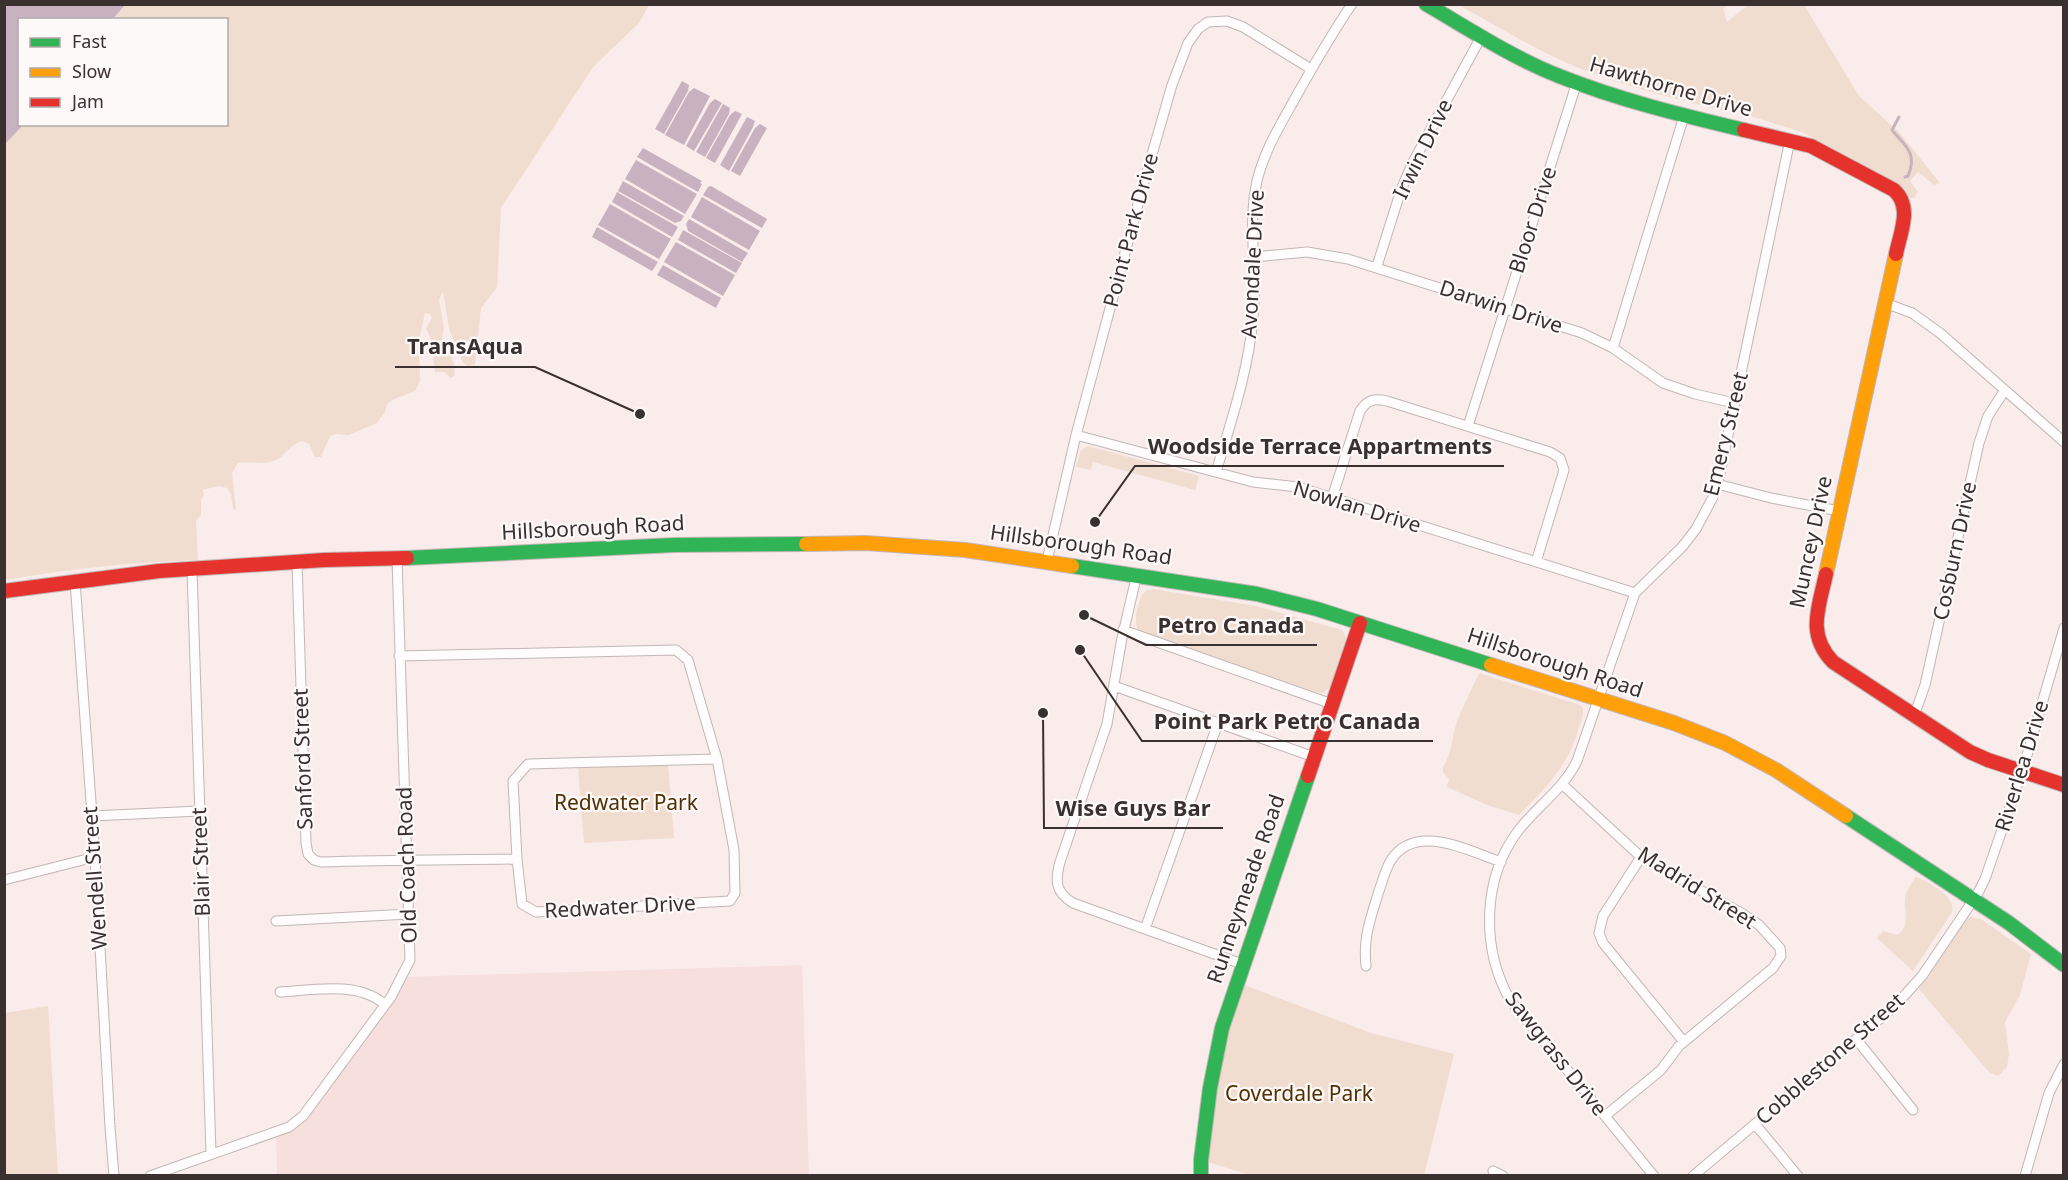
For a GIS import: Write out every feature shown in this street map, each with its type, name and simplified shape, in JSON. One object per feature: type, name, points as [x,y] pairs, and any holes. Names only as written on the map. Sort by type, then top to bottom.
[{"type":"main road","name":"Hawthorne Drive","points":[[1426,4],[1521,58],[1576,82],[1684,116],[1790,140],[1819,149],[1894,190],[1905,203]]},
{"type":"main road","name":"Muncey Drive","points":[[1905,203],[1815,623],[1818,644],[1825,655],[1839,667],[1970,752],[2022,772],[2064,784]]},
{"type":"main road","name":"Hillsborough Road","points":[[4,591],[159,571],[297,562],[674,545],[866,543],[941,548],[1047,561],[1257,594],[1309,607],[1674,723],[1744,751],[2009,923],[2064,965]]},
{"type":"main road","name":"Runneymeade Road","points":[[1201,1176],[1202,1152],[1216,1050],[1242,964],[1360,623]]},
{"type":"street","name":"Avondale Drive","points":[[1216,472],[1250,344],[1255,292],[1253,207],[1261,168],[1273,138],[1311,69],[1352,4]]},
{"type":"street","name":"Point Park Drive","points":[[1047,561],[1076,435],[1163,117],[1180,63],[1193,34],[1208,22],[1227,21],[1243,27],[1311,69]]},
{"type":"street","name":"Irwin Drive","points":[[1377,266],[1401,190],[1412,164],[1481,37]]},
{"type":"street","name":"Bloor Drive","points":[[1468,426],[1576,82]]},
{"type":"street","points":[[1613,348],[1684,116]]},
{"type":"street","name":"Emery Street","points":[[1597,699],[1635,593],[1689,538],[1701,521],[1717,484],[1790,140]]},
{"type":"street","name":"Darwin Drive","points":[[1254,257],[1307,252],[1377,266],[1582,333],[1613,348],[1651,375],[1672,386],[1734,403]]},
{"type":"street","points":[[1885,303],[1905,309],[1931,326],[2064,442]]},
{"type":"street","name":"Cosburn Drive","points":[[1914,716],[1925,685],[1979,443],[1988,416],[2005,390]]},
{"type":"street","points":[[1332,498],[1360,411],[1370,400],[1387,401],[1468,426],[1556,454],[1562,462],[1563,473],[1536,562]]},
{"type":"street","name":"Nowlan Drive","points":[[1076,435],[1253,482],[1298,487],[1635,593]]},
{"type":"street","points":[[1717,484],[1771,498],[1839,511]]},
{"type":"street","name":"Old Coach Road","points":[[150,1176],[288,1127],[303,1116],[391,997],[410,960],[397,559]]},
{"type":"street","name":"Sanford Street","points":[[297,562],[308,854],[314,860],[321,862],[407,859]]},
{"type":"street","name":"Blair Street","points":[[192,570],[211,1153]]},
{"type":"street","points":[[1137,574],[1123,630],[1107,724],[1060,862],[1056,881],[1059,891],[1073,903],[1242,964]]},
{"type":"street","name":"Wendell Street","points":[[75,581],[95,857],[114,1176]]},
{"type":"street","name":"Riverlea Drive","points":[[1973,900],[1985,879],[2022,772],[2064,628]]},
{"type":"street","points":[[1123,630],[1332,704]]},
{"type":"street","name":"Redwater Drive","points":[[399,656],[676,650],[688,660],[717,759],[734,850],[735,893],[730,901],[536,912],[522,904],[517,859],[513,780],[528,764],[717,759]]},
{"type":"street","points":[[1114,686],[1314,757]]},
{"type":"street","name":"Sawgrass Drive","points":[[1597,699],[1580,754],[1563,785],[1519,830],[1501,862],[1491,897],[1490,927],[1493,956],[1510,1000],[1522,1017],[1654,1176]]},
{"type":"street","points":[[1145,929],[1218,723]]},
{"type":"street","name":"Madrid Street","points":[[1563,785],[1641,857],[1752,919],[1777,943],[1781,951],[1779,961],[1773,968],[1684,1042],[1675,1050],[1661,1070],[1605,1116]]},
{"type":"street","points":[[92,816],[199,811]]},
{"type":"street","points":[[1366,966],[1364,943],[1366,932],[1386,870],[1403,848],[1418,842],[1435,840],[1501,862]]},
{"type":"street","points":[[4,880],[95,857]]},
{"type":"street","points":[[1641,857],[1603,916],[1599,933],[1603,943],[1684,1042]]},
{"type":"street","points":[[407,859],[430,861],[517,859]]},
{"type":"street","name":"Cobblestone Street","points":[[1693,1176],[1885,1016],[1912,988],[1973,900]]},
{"type":"street","points":[[276,921],[409,914]]},
{"type":"street","points":[[280,992],[343,988],[378,998],[384,1004]]},
{"type":"street","points":[[1857,1040],[1913,1110]]},
{"type":"street","points":[[2025,1176],[2049,1093],[2056,1076],[2064,1065]]},
{"type":"street","points":[[1755,1124],[1798,1176]]},
{"type":"street","points":[[1493,1171],[1503,1176]]},
{"type":"shaded area","points":[[5,4],[125,5],[114,18],[18,18],[18,126],[22,126],[5,144]]},
{"type":"shaded area","points":[[682,81],[689,85],[688,91],[664,134],[655,129]]},
{"type":"shaded area","points":[[694,88],[710,96],[684,145],[665,135],[689,92]]},
{"type":"shaded area","points":[[715,99],[722,103],[694,151],[686,146],[710,103]]},
{"type":"shaded area","points":[[723,104],[730,108],[729,114],[705,157],[696,152]]},
{"type":"shaded area","points":[[735,111],[742,114],[715,163],[706,158],[730,115]]},
{"type":"shaded area","points":[[747,117],[755,121],[753,127],[729,171],[720,165]]},
{"type":"shaded area","points":[[760,124],[767,128],[740,176],[731,171],[755,128]]},
{"type":"shaded area","points":[[643,148],[702,181],[698,192],[637,157]]},
{"type":"shaded area","points":[[636,160],[697,194],[685,214],[625,179]]},
{"type":"shaded area","points":[[623,181],[684,216],[681,221],[675,223],[618,191]]},
{"type":"shaded area","points":[[711,186],[767,219],[762,228],[703,195]]},
{"type":"shaded area","points":[[617,192],[678,227],[672,237],[612,202]]},
{"type":"shaded area","points":[[702,197],[760,231],[749,250],[691,217]]},
{"type":"shaded area","points":[[610,204],[671,239],[659,259],[598,225]]},
{"type":"shaded area","points":[[689,219],[748,253],[742,262],[688,231],[686,224]]},
{"type":"shaded area","points":[[597,227],[658,262],[652,271],[592,237]]},
{"type":"shaded area","points":[[683,230],[742,263],[736,273],[678,240]]},
{"type":"shaded area","points":[[676,242],[735,275],[723,296],[664,262]]},
{"type":"shaded area","points":[[663,265],[721,298],[716,308],[657,275]]},
{"type":"shaded area","points":[[802,965],[809,1175],[277,1175],[276,1132],[303,1116],[405,977]]},
{"type":"green space","points":[[125,5],[649,5],[639,23],[593,67],[501,208],[497,287],[481,308],[475,364],[468,366],[463,363],[449,329],[443,291],[439,300],[444,328],[442,338],[453,360],[454,376],[451,378],[444,372],[435,372],[433,359],[435,349],[426,328],[432,318],[430,314],[425,313],[419,339],[420,381],[415,391],[387,404],[385,412],[377,423],[349,435],[330,436],[321,457],[315,457],[309,444],[302,441],[273,461],[238,463],[232,473],[236,510],[233,509],[231,494],[227,488],[219,486],[202,490],[204,494],[201,500],[201,515],[196,521],[198,560],[149,562],[5,580],[4,144],[22,126],[228,126],[228,18],[114,18]]},
{"type":"green space","points":[[1458,5],[1729,5],[1723,8],[1727,22],[1748,5],[1804,5],[1859,96],[1899,132],[1940,183],[1934,185],[1918,172],[1910,181],[1918,192],[1914,198],[1910,198],[1900,185],[1802,132],[1741,113],[1735,106],[1723,111],[1651,92],[1581,69],[1549,55]]},
{"type":"green space","points":[[1088,446],[1199,476],[1195,490],[1093,462],[1091,470],[1076,467],[1081,450]]},
{"type":"green space","points":[[1153,589],[1256,606],[1342,630],[1346,642],[1330,687],[1323,693],[1299,689],[1139,631],[1136,616],[1139,604],[1144,593]]},
{"type":"green space","points":[[1479,673],[1580,705],[1583,708],[1568,756],[1546,786],[1519,815],[1487,805],[1447,787],[1449,779],[1443,772],[1443,767],[1449,756],[1459,716]]},
{"type":"green space","name":"Redwater Park","points":[[668,763],[674,838],[584,843],[578,767]]},
{"type":"green space","points":[[1916,876],[1946,895],[1950,900],[1952,912],[1913,971],[1877,938],[1883,931],[1897,935],[1904,928],[1906,896]]},
{"type":"green space","points":[[1972,916],[1981,919],[2031,954],[2020,995],[2005,1022],[2009,1054],[2007,1067],[1998,1076],[1989,1072],[1919,989],[1966,920]]},
{"type":"green space","name":"Coverdale Park","points":[[1242,984],[1371,1033],[1454,1054],[1424,1175],[1249,1175],[1208,1162],[1220,1072]]},
{"type":"green space","points":[[48,1006],[58,1175],[5,1175],[5,1013]]},
{"type":"waterway","points":[[1899,117],[1892,130],[1909,150],[1912,161],[1908,176],[1905,177]]},
{"type":"traffic: fast","points":[[1426,4],[1508,52],[1559,76],[1627,100],[1744,130]]},
{"type":"traffic: fast","points":[[407,558],[674,545],[806,544]]},
{"type":"traffic: fast","points":[[1072,566],[1257,594],[1317,609],[1491,665]]},
{"type":"traffic: fast","points":[[1201,1176],[1210,1088],[1222,1028],[1308,776]]},
{"type":"traffic: fast","points":[[1846,816],[2009,923],[2064,965]]},
{"type":"traffic: slow","points":[[1826,574],[1896,254]]},
{"type":"traffic: slow","points":[[806,544],[866,543],[965,550],[1072,566]]},
{"type":"traffic: slow","points":[[1491,665],[1674,723],[1725,743],[1776,770],[1846,816]]},
{"type":"traffic: jam","points":[[1744,130],[1811,146],[1894,190],[1900,197],[1904,212],[1896,254]]},
{"type":"traffic: jam","points":[[4,591],[159,571],[324,560],[407,558]]},
{"type":"traffic: jam","points":[[1826,574],[1818,609],[1817,631],[1825,652],[1833,662],[1970,752],[2064,785]]},
{"type":"traffic: jam","points":[[1308,776],[1360,623]]},
{"type":"place","name":"TransAqua","points":[[640,414]]},
{"type":"place","name":"Woodside Terrace Appartments","points":[[1095,522]]},
{"type":"place","name":"Petro Canada","points":[[1084,615]]},
{"type":"place","name":"Point Park Petro Canada","points":[[1080,650]]},
{"type":"place","name":"Wise Guys Bar","points":[[1043,713]]}]
